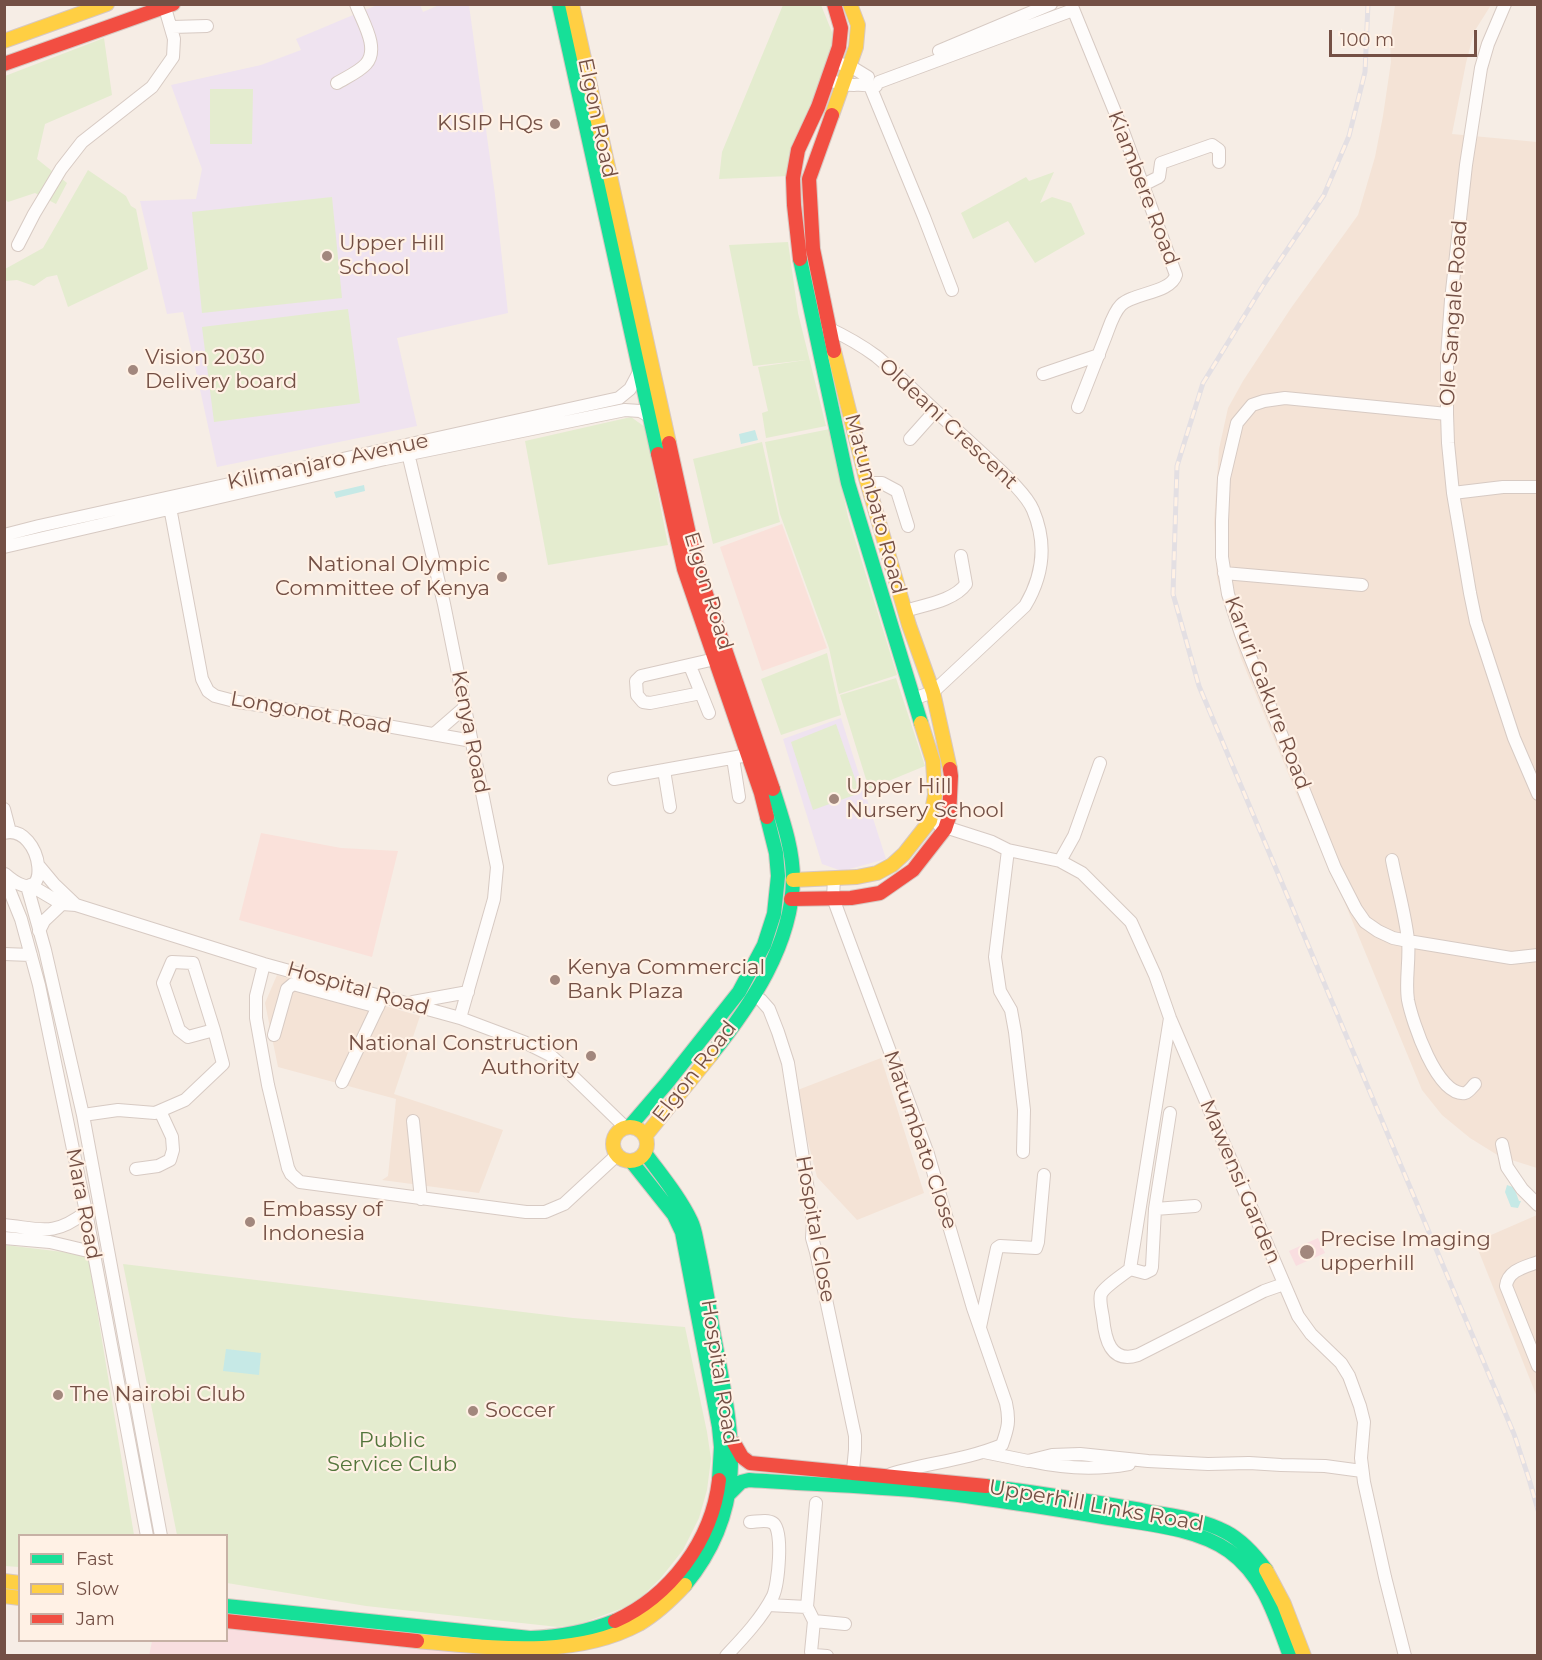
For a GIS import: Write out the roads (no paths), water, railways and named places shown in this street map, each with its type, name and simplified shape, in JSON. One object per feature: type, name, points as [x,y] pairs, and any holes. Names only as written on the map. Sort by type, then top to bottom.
[{"type":"street","points":[[4,41],[107,4]]},
{"type":"street","points":[[337,83],[365,65],[371,52],[369,37],[356,4]]},
{"type":"street","name":"Elgon Road","points":[[559,4],[684,569],[771,828],[778,876],[774,914],[764,945],[739,992],[727,1010],[628,1127]]},
{"type":"street","name":"Elgon Road","points":[[572,4],[691,543],[703,585],[786,829],[793,880],[787,920],[764,978],[741,1014],[646,1135]]},
{"type":"street","name":"Matumbato Road","points":[[793,880],[857,877],[877,873],[892,865],[904,854],[930,821],[935,795],[933,761],[848,483],[800,257],[793,178],[798,150],[818,106],[839,47],[841,28],[834,4]]},
{"type":"street","name":"Matumbato Road","points":[[791,899],[851,898],[880,892],[913,870],[945,829],[949,817],[951,776],[933,692],[903,606],[867,480],[828,328],[813,249],[808,179],[856,47],[858,25],[850,4]]},
{"type":"street","points":[[873,81],[1052,4]]},
{"type":"street","name":"Ole Sangale Road","points":[[1505,4],[1488,44],[1481,68],[1466,165],[1447,357],[1448,444],[1476,622],[1514,738],[1538,794]]},
{"type":"street","points":[[4,64],[169,6],[173,57],[152,87],[82,142],[61,169],[18,245]]},
{"type":"street","points":[[828,79],[843,85],[855,86],[873,81],[1072,7]]},
{"type":"street","name":"Kiambere Road","points":[[1072,7],[1124,134],[1176,275],[1168,285],[1122,304],[1111,323],[1078,407]]},
{"type":"street","points":[[91,10],[100,31]]},
{"type":"street","points":[[172,27],[207,26]]},
{"type":"street","points":[[834,62],[850,66],[873,81],[952,290]]},
{"type":"street","points":[[1143,185],[1159,177],[1161,163],[1212,145],[1219,150],[1219,162]]},
{"type":"street","points":[[793,178],[808,179]]},
{"type":"street","name":"Oldeani Crescent","points":[[828,328],[846,336],[875,356],[999,468],[1027,498],[1039,531],[1042,560],[1039,577],[1025,606],[933,692],[913,699]]},
{"type":"street","points":[[1043,374],[1099,355]]},
{"type":"street","name":"Kilimanjaro Avenue","points":[[4,547],[169,503],[407,450],[619,398],[630,389],[639,372]]},
{"type":"street","name":"Karuri Gakure Road","points":[[1447,414],[1286,398],[1252,405],[1237,423],[1224,478],[1222,557],[1224,573],[1241,634],[1335,868],[1365,922],[1378,932],[1408,941],[1511,958],[1538,955]]},
{"type":"street","name":"Kilimanjaro Avenue","points":[[407,450],[625,410],[640,411],[649,416]]},
{"type":"street","points":[[910,439],[935,411]]},
{"type":"street","name":"Kenya Road","points":[[407,450],[444,604],[497,867],[494,900],[460,1018]]},
{"type":"street","points":[[848,483],[867,480],[882,483],[897,491],[908,526]]},
{"type":"street","points":[[1454,493],[1503,487],[1538,487]]},
{"type":"street","name":"Kilimanjaro Avenue","points":[[4,535],[39,526],[169,503]]},
{"type":"street","name":"Longonot Road","points":[[169,503],[202,679],[208,691],[215,696],[238,702],[472,741]]},
{"type":"street","points":[[863,535],[882,530]]},
{"type":"street","points":[[885,607],[951,597],[961,591],[966,584],[961,556]]},
{"type":"street","points":[[1224,573],[1362,585]]},
{"type":"street","points":[[701,693],[650,704],[643,702],[637,695],[636,681],[641,676],[715,659]]},
{"type":"street","points":[[690,666],[709,713]]},
{"type":"street","points":[[434,734],[465,707]]},
{"type":"street","points":[[923,730],[940,724]]},
{"type":"street","points":[[614,779],[748,755]]},
{"type":"street","points":[[733,758],[740,797]]},
{"type":"street","points":[[1060,861],[1074,836],[1100,763]]},
{"type":"street","points":[[664,770],[670,807]]},
{"type":"street","points":[[4,809],[7,833],[17,834],[25,839],[38,860],[38,878],[33,885],[28,886]]},
{"type":"street","name":"Mawensi Garden","points":[[930,821],[945,829],[992,842],[1008,850],[1060,861],[1082,873],[1131,922],[1298,1317],[1311,1334],[1341,1363],[1349,1376],[1364,1422],[1362,1471],[1405,1656]]},
{"type":"street","points":[[1008,850],[994,957],[1000,991],[1011,1010],[1015,1032],[1024,1110],[1023,1152]]},
{"type":"street","points":[[1392,860],[1408,941],[1408,998],[1413,1020],[1433,1068],[1443,1082],[1463,1093],[1468,1092],[1475,1084]]},
{"type":"street","points":[[39,866],[54,884],[76,904]]},
{"type":"street","name":"Mara Road","points":[[4,876],[20,886],[28,886],[83,1115],[161,1534]]},
{"type":"street","name":"Mara Road","points":[[4,876],[21,920],[39,985],[86,1212],[147,1534]]},
{"type":"street","name":"Matumbato Close","points":[[834,878],[833,898],[928,1154],[979,1328],[1006,1403],[1009,1416],[1008,1428],[1002,1445],[984,1452]]},
{"type":"street","points":[[28,886],[62,904],[44,921],[39,931]]},
{"type":"street","name":"Hospital Road","points":[[62,904],[76,904],[380,1002],[409,1003],[460,1018],[524,1042],[550,1055],[628,1127]]},
{"type":"street","points":[[4,954],[31,955]]},
{"type":"street","points":[[83,1115],[118,1110],[155,1113],[185,1100],[223,1064],[214,1030],[194,963],[172,962],[163,983],[179,1030],[188,1037],[214,1030]]},
{"type":"street","points":[[264,964],[256,996],[256,1018],[268,1085],[288,1168],[300,1182],[526,1212],[545,1212],[564,1204],[617,1155]]},
{"type":"street","points":[[274,1035],[287,989],[293,984],[380,1002],[342,1082]]},
{"type":"street","points":[[409,1003],[468,992]]},
{"type":"street","name":"Hospital Close","points":[[753,995],[769,1009],[788,1063],[813,1222],[812,1238],[855,1436],[851,1487]]},
{"type":"street","points":[[1170,1018],[1130,1269],[1104,1290],[1100,1299],[1108,1345],[1114,1351],[1128,1357],[1138,1355],[1284,1284]]},
{"type":"street","points":[[136,1169],[158,1166],[170,1160],[173,1150],[172,1137],[160,1111]]},
{"type":"street","points":[[1130,1269],[1145,1273],[1152,1267],[1155,1209],[1170,1113]]},
{"type":"street","points":[[414,1121],[421,1199]]},
{"type":"street","points":[[628,1127],[640,1129],[646,1135],[648,1143],[645,1153],[631,1161],[623,1160],[614,1150],[616,1134],[628,1127]]},
{"type":"street","points":[[1502,1144],[1507,1167],[1522,1189],[1538,1205]]},
{"type":"street","name":"Hospital Road","points":[[228,1621],[518,1650],[544,1650],[583,1645],[623,1632],[644,1621],[676,1595],[712,1545],[725,1514],[732,1458],[731,1435],[705,1281],[692,1223],[678,1198],[645,1153]]},
{"type":"street","name":"Hospital Road","points":[[583,1645],[606,1626],[653,1599],[689,1560],[712,1515],[720,1470],[721,1446],[682,1232],[674,1215],[631,1161]]},
{"type":"street","points":[[979,1328],[997,1248],[1000,1246],[1036,1248],[1044,1175]]},
{"type":"street","points":[[1155,1209],[1195,1206]]},
{"type":"street","points":[[4,1225],[50,1230],[64,1227],[86,1212]]},
{"type":"street","points":[[4,1238],[50,1242],[92,1252]]},
{"type":"street","points":[[1538,1262],[1513,1272],[1506,1286],[1538,1366]]},
{"type":"street","points":[[731,1435],[737,1451],[745,1461],[750,1463],[853,1472]]},
{"type":"street","points":[[886,1475],[915,1466],[984,1452],[1028,1461],[1052,1455],[1080,1454],[1148,1461],[1325,1466],[1362,1471]]},
{"type":"street","name":"Upperhill Links Road","points":[[853,1472],[1049,1494],[1189,1519],[1229,1533],[1262,1564],[1285,1603],[1304,1656]]},
{"type":"street","points":[[728,1495],[741,1482],[749,1480],[851,1487]]},
{"type":"street","name":"Upperhill Links Road","points":[[851,1487],[922,1491],[1039,1506],[1164,1527],[1208,1538],[1231,1552],[1252,1573],[1271,1603],[1290,1656]]},
{"type":"street","points":[[816,1503],[807,1607],[814,1621],[812,1652],[814,1655],[827,1656]]},
{"type":"street","points":[[726,1656],[768,1605],[776,1589],[779,1554],[777,1527],[769,1521],[750,1522]]},
{"type":"street","points":[[768,1605],[807,1607]]},
{"type":"street","name":"Hospital Road","points":[[228,1606],[530,1638],[552,1638],[583,1645]]},
{"type":"street","points":[[814,1621],[844,1624]]},
{"type":"water","points":[[755,430],[758,440],[741,444],[739,434]]},
{"type":"water","points":[[364,485],[365,491],[336,498],[334,492]]},
{"type":"water","points":[[1507,1185],[1516,1188],[1519,1201],[1521,1201],[1518,1208],[1511,1207],[1505,1192]]},
{"type":"water","points":[[226,1349],[261,1353],[259,1375],[223,1371]]},
{"type":"railway","points":[[1368,4],[1365,72],[1349,136],[1324,195],[1264,284],[1203,383],[1177,466],[1173,594],[1199,686],[1514,1434],[1538,1510]]},
{"type":"place","name":"KISIP HQs","points":[[555,124]]},
{"type":"place","name":"Upper Hill School","points":[[327,256]]},
{"type":"place","name":"Vision 2030 Delivery board","points":[[133,370]]},
{"type":"place","name":"National Olympic Committee of Kenya","points":[[502,577]]},
{"type":"place","name":"Upper Hill Nursery School","points":[[834,799]]},
{"type":"place","name":"Kenya Commercial Bank Plaza","points":[[555,980]]},
{"type":"place","name":"National Construction Authority","points":[[591,1056]]},
{"type":"place","name":"Embassy of Indonesia","points":[[250,1222]]},
{"type":"place","name":"Precise Imaging upperhill","points":[[1307,1252]]},
{"type":"place","name":"The Nairobi Club","points":[[58,1395]]},
{"type":"place","name":"Soccer","points":[[473,1411]]},
{"type":"park label","name":"Public Service Club","points":[[392,1453]]}]
